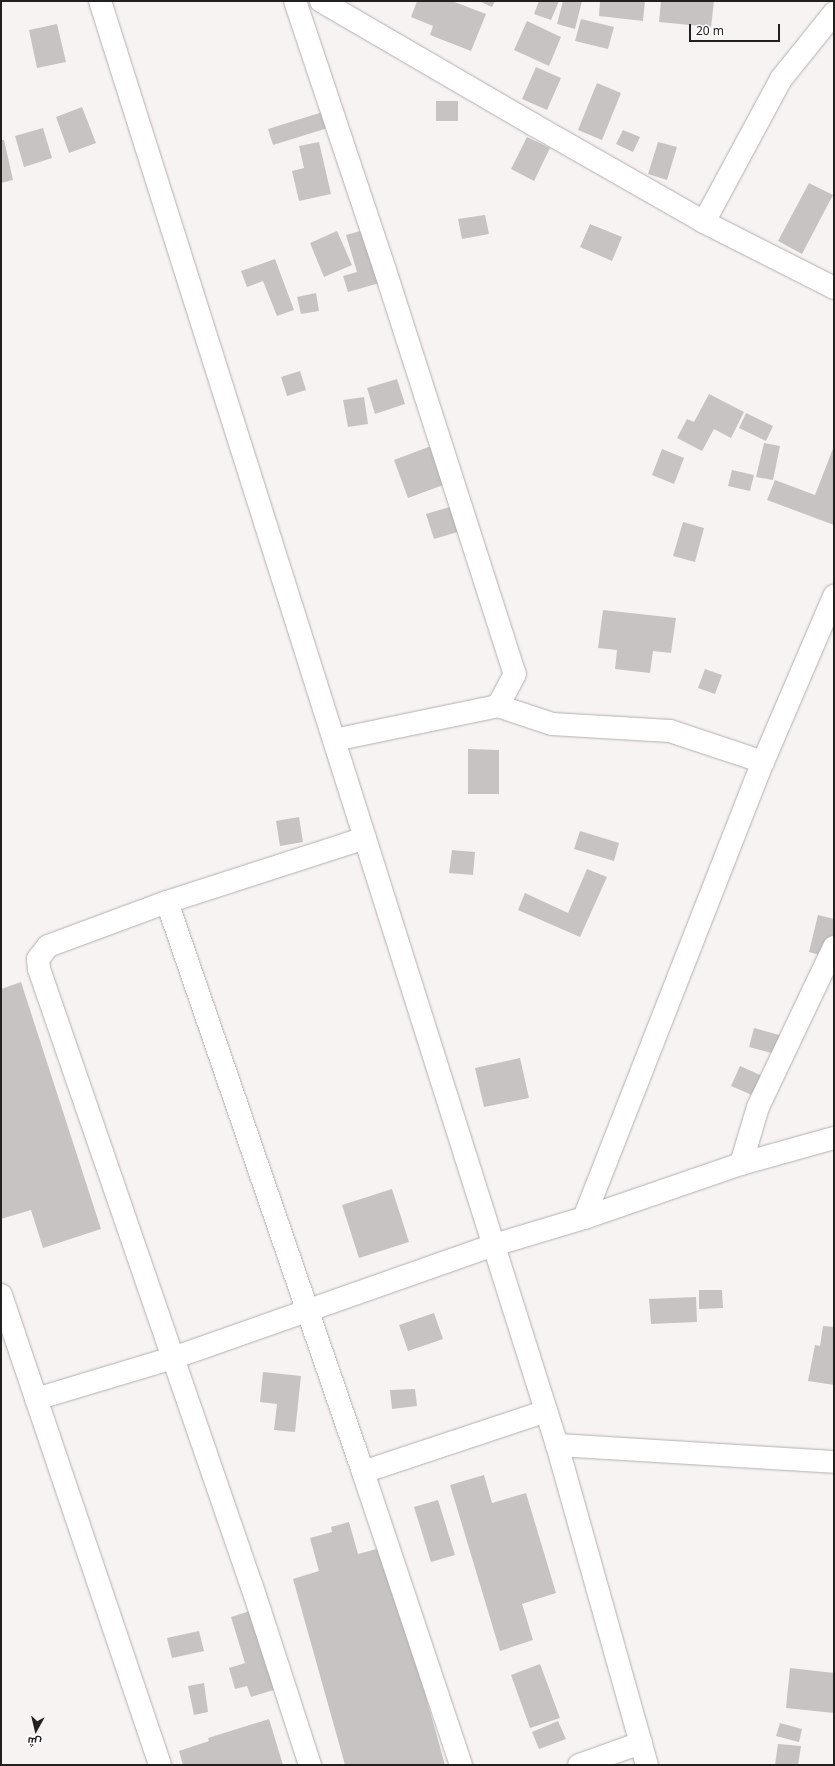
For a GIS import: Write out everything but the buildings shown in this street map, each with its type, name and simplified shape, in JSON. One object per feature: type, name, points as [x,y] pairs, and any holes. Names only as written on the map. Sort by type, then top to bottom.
[{"type":"street","points":[[100,1],[557,1446],[647,1765]]},
{"type":"street","points":[[295,1],[385,270],[515,674],[498,706]]},
{"type":"street","points":[[321,1],[704,222],[834,288]]},
{"type":"street","points":[[704,222],[781,79],[834,13]]},
{"type":"street","points":[[584,1218],[763,762],[834,596]]},
{"type":"street","points":[[334,740],[498,706],[552,724],[670,731],[763,762]]},
{"type":"street","points":[[310,1765],[252,1587],[39,969],[38,959],[48,946],[167,902],[365,838]]},
{"type":"street","points":[[167,902],[363,1472],[461,1765]]},
{"type":"street","points":[[741,1164],[758,1107],[834,947]]},
{"type":"street","points":[[36,1399],[173,1358],[494,1245],[584,1218],[741,1164],[834,1138]]},
{"type":"street","points":[[1,1295],[160,1765]]},
{"type":"street","points":[[363,1472],[546,1411]]},
{"type":"street","points":[[557,1446],[834,1462]]},
{"type":"street","points":[[579,1765],[641,1743]]}]
